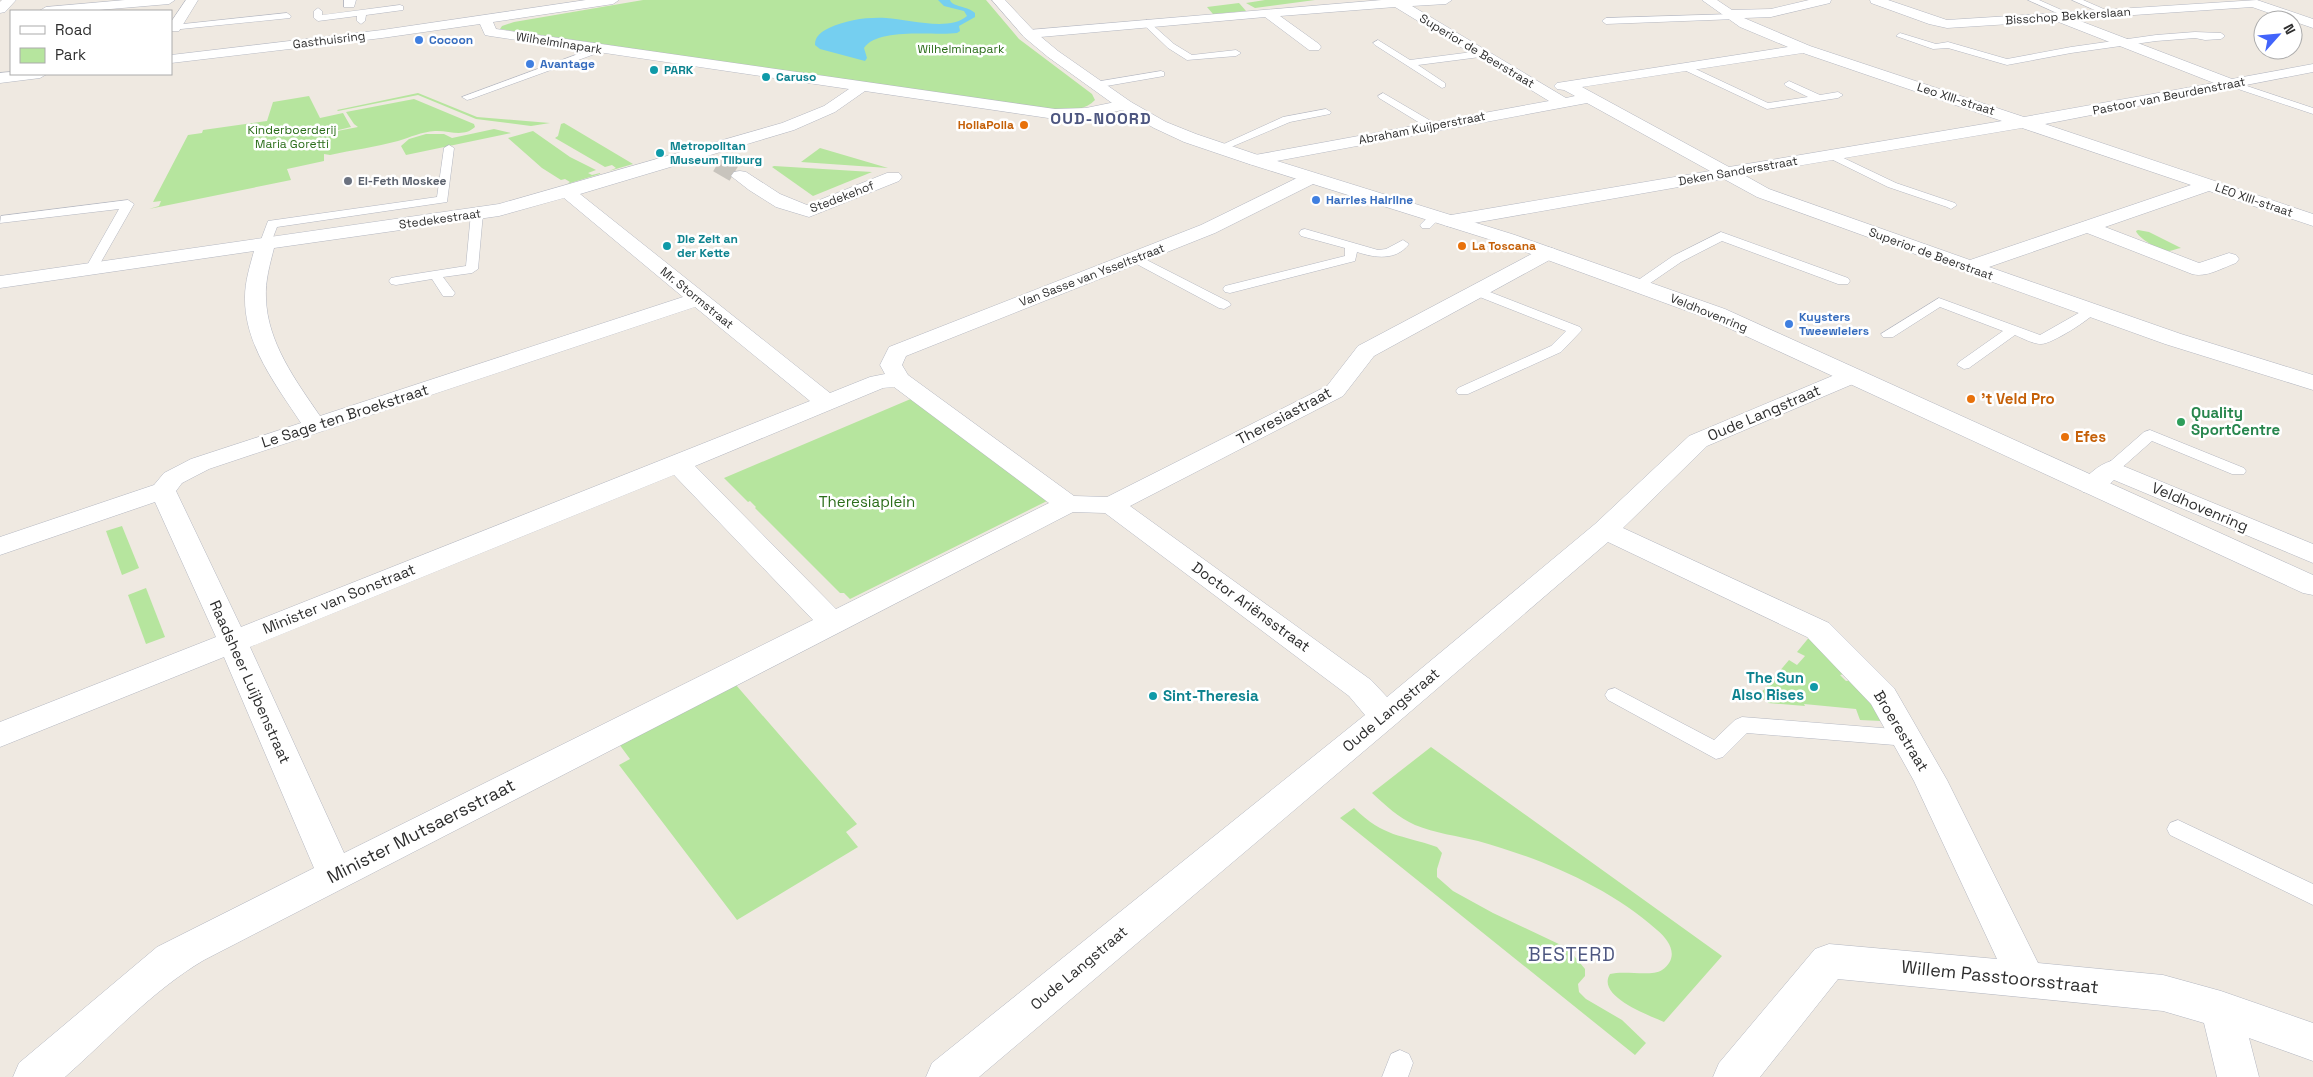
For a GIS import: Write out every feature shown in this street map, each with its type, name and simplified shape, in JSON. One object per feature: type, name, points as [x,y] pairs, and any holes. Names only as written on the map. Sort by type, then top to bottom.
[{"type":"street","points":[[0,9],[10,0]]},
{"type":"street","points":[[57,10],[169,0]]},
{"type":"street","points":[[174,28],[192,0]]},
{"type":"street","name":"Wilhelminapark","points":[[613,0],[486,20],[490,32],[1055,114],[1086,113],[1125,105]]},
{"type":"street","points":[[998,0],[1029,34],[1096,85],[1125,105],[1160,125],[1220,148],[1310,178]]},
{"type":"street","points":[[1029,34],[1268,12],[1446,0]]},
{"type":"street","name":"Leo XIII-straat","points":[[1708,0],[1730,16],[1804,49],[2209,185]]},
{"type":"street","points":[[1730,16],[1770,13],[1825,0]]},
{"type":"street","name":"Bisschop Bekkerslaan","points":[[1876,0],[1934,22],[1947,24],[2248,2]]},
{"type":"street","name":"Superior de Beerstraat","points":[[1395,2],[1562,102]]},
{"type":"street","points":[[2248,2],[2313,24]]},
{"type":"street","points":[[1196,4],[1209,18]]},
{"type":"street","points":[[1268,12],[1314,47]]},
{"type":"street","points":[[2064,16],[2120,42],[2229,83]]},
{"type":"street","name":"Gasthuisring","points":[[172,59],[486,20]]},
{"type":"street","points":[[1540,89],[1804,49]]},
{"type":"street","name":"Pastoor van Beurdenstraat","points":[[2025,122],[2140,103],[2229,83],[2313,68]]},
{"type":"street","points":[[3,84],[17,76],[28,75]]},
{"type":"street","name":"Superior de Beerstraat","points":[[1566,85],[1763,193],[2182,342],[2313,383]]},
{"type":"street","name":"Stedekestraat","points":[[0,282],[477,213],[568,193],[811,117],[852,95],[861,86]]},
{"type":"street","name":"Abraham Kuijperstraat","points":[[1255,160],[1590,98]]},
{"type":"street","name":"Deken Sandersstraat","points":[[1438,221],[2025,122]]},
{"type":"street","points":[[698,152],[718,163]]},
{"type":"street","name":"Stedekehof","points":[[740,176],[800,211],[809,211],[893,176]]},
{"type":"street","name":"Veldhovenring","points":[[1310,178],[1438,221],[1548,253],[1717,314],[1852,376],[2101,478],[2313,554]]},
{"type":"street","name":"Van Sasse van Ysseltstraat","points":[[899,379],[891,365],[897,352],[1208,229],[1310,178]]},
{"type":"street","points":[[1969,267],[2209,185]]},
{"type":"street","name":"LEO XIII-straat","points":[[2209,185],[2306,218]]},
{"type":"street","name":"Mr. Stormstraat","points":[[568,193],[827,403]]},
{"type":"street","points":[[2089,227],[2199,270],[2229,259]]},
{"type":"street","points":[[265,245],[254,298],[257,321],[267,345],[290,387],[315,426]]},
{"type":"street","name":"Theresiastraat","points":[[1111,505],[1335,391],[1366,351],[1548,253]]},
{"type":"street","name":"Le Sage ten Broekstraat","points":[[0,546],[163,491],[173,478],[188,469],[698,299]]},
{"type":"street","name":"Oude Langstraat","points":[[947,1077],[1385,716],[1605,530],[1698,441],[1852,376]]},
{"type":"street","points":[[1068,504],[899,379],[878,382],[678,464],[833,623],[1068,504],[1111,505]]},
{"type":"street","name":"Minister van Sonstraat","points":[[0,734],[678,464]]},
{"type":"street","name":"Veldhovenring","points":[[2101,478],[2313,586]]},
{"type":"street","name":"Raadsheer Luijbenstraat","points":[[163,491],[233,642],[335,874]]},
{"type":"street","name":"Doctor Ariënsstraat","points":[[1111,505],[1360,688],[1385,716]]},
{"type":"street","name":"Broerestraat","points":[[1605,530],[1818,630],[1883,696],[1930,780],[2025,978]]},
{"type":"street","name":"Minister Mutsaersstraat","points":[[34,1077],[171,959],[335,874],[833,623]]},
{"type":"street","name":"Willem Passtoorsstraat","points":[[1734,1077],[1829,961],[2025,978],[2163,994],[2221,1009],[2313,1042]]},
{"type":"street","points":[[2221,1009],[2238,1077]]},
{"type":"lane","points":[[2032,0],[2064,16]]},
{"type":"lane","points":[[2076,0],[2109,13]]},
{"type":"lane","points":[[318,11],[318,18],[361,25],[400,8]]},
{"type":"lane","points":[[174,28],[287,16]]},
{"type":"lane","points":[[1606,21],[1659,24],[1730,16]]},
{"type":"lane","points":[[1147,23],[1171,46],[1190,58],[1236,53]]},
{"type":"lane","points":[[1900,36],[1936,48],[1948,45],[2007,62],[2120,42],[2195,35],[2205,37],[2221,36]]},
{"type":"lane","points":[[1378,43],[1410,62],[1442,85]]},
{"type":"lane","points":[[467,97],[600,49]]},
{"type":"lane","points":[[1410,62],[1480,54]]},
{"type":"lane","points":[[1685,67],[1767,106],[1838,95]]},
{"type":"lane","points":[[1096,85],[1161,74]]},
{"type":"lane","points":[[2229,83],[2313,111]]},
{"type":"lane","points":[[1789,84],[1819,98]]},
{"type":"lane","points":[[1383,96],[1432,126]]},
{"type":"lane","points":[[1220,148],[1287,119],[1326,112]]},
{"type":"lane","points":[[265,245],[272,224],[443,200],[449,148]]},
{"type":"lane","points":[[1831,155],[1892,185],[1951,204]]},
{"type":"lane","points":[[1,220],[128,204],[91,268]]},
{"type":"lane","points":[[396,281],[472,270],[477,213]]},
{"type":"lane","points":[[1305,233],[1377,254],[1387,254],[1403,244]]},
{"type":"lane","points":[[1638,285],[1677,259],[1721,236],[1843,281]]},
{"type":"lane","points":[[1230,289],[1351,258],[1351,246]]},
{"type":"lane","points":[[1135,258],[1224,304]]},
{"type":"lane","points":[[435,275],[448,292]]},
{"type":"lane","points":[[1463,391],[1556,349],[1575,330],[1477,291]]},
{"type":"lane","points":[[1888,334],[1940,302],[2041,340],[2092,310]]},
{"type":"lane","points":[[1964,365],[2014,330]]},
{"type":"lane","points":[[2101,478],[2150,435],[2238,471]]},
{"type":"lane","points":[[1615,695],[1716,751],[1742,725],[1906,738]]},
{"type":"lane","points":[[2178,829],[2313,895]]},
{"type":"green space","name":"Wilhelminapark","points":[[643,0],[986,0],[1019,39],[1092,94],[1095,100],[1083,108],[1060,111],[500,29],[502,26],[514,22]]},
{"type":"green space","points":[[1265,0],[1315,0],[1255,8],[1246,3]]},
{"type":"green space","points":[[1239,3],[1246,11],[1213,14],[1207,7]]},
{"type":"green space","points":[[418,93],[477,117],[550,123],[531,126],[476,119],[418,95],[337,110]]},
{"type":"green space","name":"Kinderboerderij Maria Goretti","points":[[309,96],[320,118],[343,113],[351,127],[322,134],[358,127],[346,112],[414,99],[474,124],[475,127],[461,133],[430,132],[381,145],[330,155],[324,154],[324,161],[287,169],[291,180],[149,209],[159,206],[161,201],[153,202],[188,135],[202,133],[203,130],[267,121],[273,102]]},
{"type":"green space","points":[[564,123],[633,164],[609,171],[616,168],[612,165],[605,167],[555,138],[558,136],[561,124]]},
{"type":"green space","points":[[494,129],[511,133],[406,155],[401,146],[409,139],[426,134],[444,134],[452,138]]},
{"type":"green space","points":[[533,131],[570,157],[596,170],[588,173],[592,175],[600,174],[567,184],[570,182],[565,179],[561,180],[542,168],[508,138]]},
{"type":"green space","points":[[820,148],[888,168],[801,162]]},
{"type":"green space","points":[[772,167],[872,172],[813,196]]},
{"type":"green space","points":[[2136,231],[2149,232],[2181,248],[2169,251],[2160,249],[2141,237]]},
{"type":"green space","name":"Theresiaplein","points":[[913,398],[1047,501],[850,599],[844,593],[840,593],[750,501],[748,502],[724,478]]},
{"type":"green space","points":[[122,526],[139,568],[122,575],[106,531]]},
{"type":"green space","points":[[146,588],[165,637],[146,644],[128,595]]},
{"type":"green space","points":[[1811,635],[1848,673],[1840,675],[1846,681],[1852,680],[1867,695],[1882,721],[1860,720],[1856,709],[1768,703],[1767,700],[1755,700],[1789,660],[1797,665],[1805,656],[1797,652]]},
{"type":"green space","points":[[736,685],[857,824],[846,832],[858,847],[737,920],[619,765],[630,759],[619,744]]},
{"type":"green space","points":[[1431,747],[1722,956],[1664,1022],[1626,1004],[1610,990],[1608,982],[1610,974],[1657,972],[1662,970],[1671,960],[1671,949],[1666,939],[1638,914],[1595,887],[1550,865],[1502,848],[1415,825],[1387,807],[1372,793]]},
{"type":"green space","points":[[1354,808],[1365,818],[1384,830],[1437,847],[1442,853],[1437,869],[1437,877],[1453,891],[1570,951],[1585,969],[1585,976],[1578,984],[1579,992],[1586,999],[1622,1020],[1646,1043],[1635,1055],[1340,818]]},
{"type":"water","points":[[938,0],[950,0],[954,4],[975,13],[975,17],[959,26],[960,31],[957,33],[894,35],[871,41],[864,48],[867,58],[865,61],[820,49],[815,45],[817,37],[823,31],[842,23],[857,20],[886,18],[939,24],[959,21],[967,16],[964,11],[944,6]]},
{"type":"tunnel","points":[[718,163],[740,176]]},
{"type":"place","name":"Cocoon","points":[[419,40]]},
{"type":"place","name":"Avantage","points":[[530,64]]},
{"type":"place","name":"PARK","points":[[654,70]]},
{"type":"place","name":"Caruso","points":[[766,77]]},
{"type":"place","name":"HollaPolla","points":[[1024,125]]},
{"type":"place","name":"Metropolitan Museum Tilburg","points":[[660,153]]},
{"type":"place","name":"El-Feth Moskee","points":[[348,181]]},
{"type":"place","name":"Harries Hairline","points":[[1316,200]]},
{"type":"place","name":"Die Zeit an der Kette","points":[[667,246]]},
{"type":"place","name":"La Toscana","points":[[1462,246]]},
{"type":"place","name":"Kuysters Tweewielers","points":[[1789,324]]},
{"type":"place","name":"'t Veld Pro","points":[[1971,399]]},
{"type":"place","name":"Quality SportCentre","points":[[2181,422]]},
{"type":"place","name":"Efes","points":[[2065,437]]},
{"type":"place","name":"The Sun Also Rises","points":[[1814,687]]},
{"type":"place","name":"Sint-Theresia","points":[[1153,696]]},
{"type":"district","name":"OUD-NOORD","points":[[1101,118]]},
{"type":"district","name":"BESTERD","points":[[1572,954]]}]
